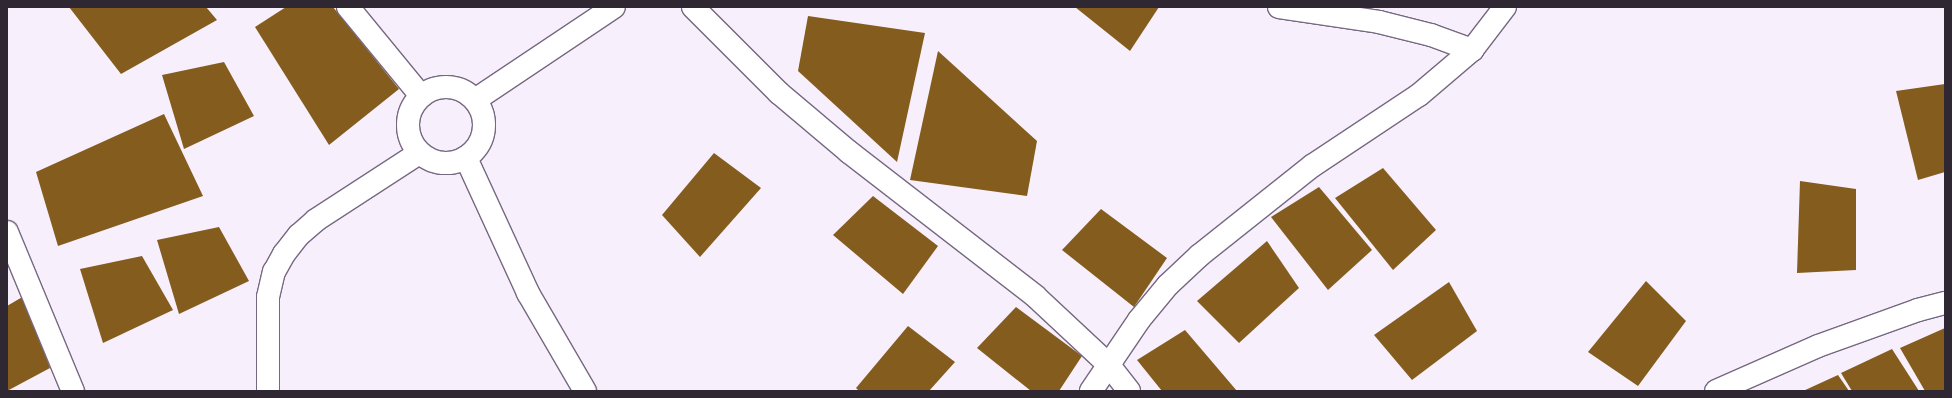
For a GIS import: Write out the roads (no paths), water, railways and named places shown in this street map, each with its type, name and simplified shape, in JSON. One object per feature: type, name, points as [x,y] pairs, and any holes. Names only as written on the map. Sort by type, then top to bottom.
[{"type":"street","points":[[348,7],[421,96]]},
{"type":"street","points":[[475,100],[614,7]]},
{"type":"street","points":[[693,7],[779,93],[849,152],[1035,296],[1108,364],[1129,391]]},
{"type":"street","points":[[1279,7],[1379,22],[1431,35],[1472,50]]},
{"type":"street","points":[[1091,391],[1108,364],[1168,285],[1200,255],[1312,166],[1419,95],[1472,50],[1505,7]]},
{"type":"street","points":[[445,87],[457,88],[475,100],[483,115],[485,128],[476,150],[466,158],[454,163],[442,164],[430,160],[419,153],[412,143],[408,131],[408,117],[413,106],[421,96],[432,89],[445,87]]},
{"type":"street","points":[[268,391],[268,296],[274,272],[284,254],[299,235],[316,220],[419,153]]},
{"type":"street","points":[[466,158],[528,293],[585,391]]},
{"type":"street","points":[[7,232],[73,391]]},
{"type":"street","points":[[1716,391],[1818,346],[1918,310],[1945,303]]}]
